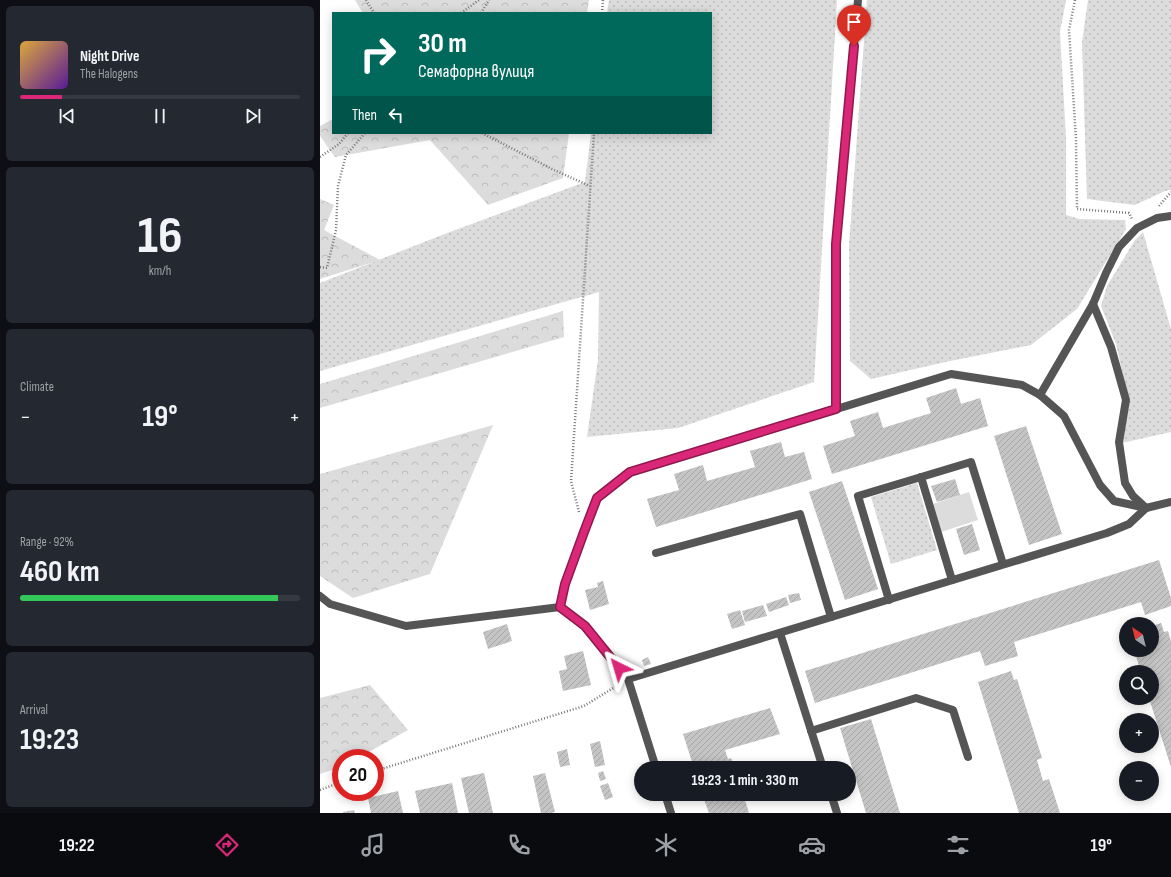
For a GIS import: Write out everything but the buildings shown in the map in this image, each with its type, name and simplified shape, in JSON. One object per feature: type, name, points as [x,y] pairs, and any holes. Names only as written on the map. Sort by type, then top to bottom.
[{"type":"street","points":[[836,409],[836,244],[858,0]]},
{"type":"street","points":[[1040,395],[1093,304],[1106,272],[1119,246],[1137,228],[1157,218],[1171,216]]},
{"type":"street","points":[[1093,304],[1111,347],[1126,400],[1119,442],[1125,483],[1133,496],[1146,508]]},
{"type":"street","points":[[560,607],[565,584],[597,498],[630,472],[951,374],[1022,385],[1040,395],[1064,416],[1100,485],[1114,501],[1146,508],[1171,502]]},
{"type":"street","points":[[890,600],[858,496],[971,462],[1003,564]]},
{"type":"street","points":[[921,477],[952,580]]},
{"type":"street","points":[[628,679],[1107,533],[1129,524],[1146,508]]},
{"type":"street","points":[[656,553],[800,514],[831,617]]},
{"type":"street","points":[[320,596],[330,604],[406,626],[560,607],[585,626],[628,679],[654,761]]},
{"type":"street","points":[[780,633],[821,761]]},
{"type":"street","points":[[811,731],[916,698],[953,710],[968,757]]},
{"type":"street","points":[[667,801],[671,813]]},
{"type":"street","points":[[833,801],[837,813]]},
{"type":"path","points":[[366,0],[373,12]]},
{"type":"path","points":[[462,12],[479,0]]},
{"type":"path","points":[[482,12],[490,0]]},
{"type":"path","points":[[602,12],[603,0]]},
{"type":"path","points":[[1075,0],[1069,30],[1076,139],[1078,209],[1129,213],[1137,228]]},
{"type":"path","points":[[320,157],[339,144],[347,134]]},
{"type":"path","points":[[320,267],[327,268],[336,230],[338,186],[346,155],[364,134]]},
{"type":"path","points":[[484,134],[554,170],[590,186]]},
{"type":"path","points":[[584,532],[571,481],[594,134]]},
{"type":"path","points":[[384,768],[584,706],[628,679]]},
{"type":"path","points":[[320,790],[332,785]]},
{"type":"green space","points":[[355,0],[589,0],[587,12],[362,12]]},
{"type":"green space","points":[[609,0],[837,0],[814,382],[678,428],[587,437],[598,360],[599,292],[320,371],[320,283],[442,235],[585,182],[591,134],[712,134],[712,12],[607,12]]},
{"type":"green space","points":[[867,0],[1066,0],[1060,32],[1066,138],[1066,215],[1079,219],[1125,220],[1126,229],[1077,309],[1031,345],[871,379],[850,361],[849,245]]},
{"type":"green space","points":[[1088,0],[1171,0],[1171,190],[1165,191],[1135,205],[1087,199],[1082,42]]},
{"type":"green space","points":[[332,120],[332,134],[569,134],[563,178],[488,205],[430,140],[335,157],[320,136],[320,126]]},
{"type":"green space","points":[[320,199],[334,205],[324,230],[380,260],[320,279]]},
{"type":"green space","points":[[1143,232],[1171,329],[1171,432],[1122,443],[1129,403],[1116,344],[1101,306],[1107,286],[1135,240]]},
{"type":"green space","points":[[563,311],[564,337],[320,408],[320,384]]},
{"type":"green space","points":[[493,425],[430,574],[353,598],[320,576],[320,474]]},
{"type":"green space","points":[[917,483],[937,550],[891,564],[871,497]]},
{"type":"green space","points":[[969,492],[978,520],[941,532],[933,504]]},
{"type":"green space","points":[[370,685],[408,730],[374,749],[332,749],[332,770],[320,774],[320,698]]},
{"type":"route","points":[[619,668],[585,626],[560,607],[565,584],[597,498],[630,472],[836,409],[836,244],[854,46]]}]
